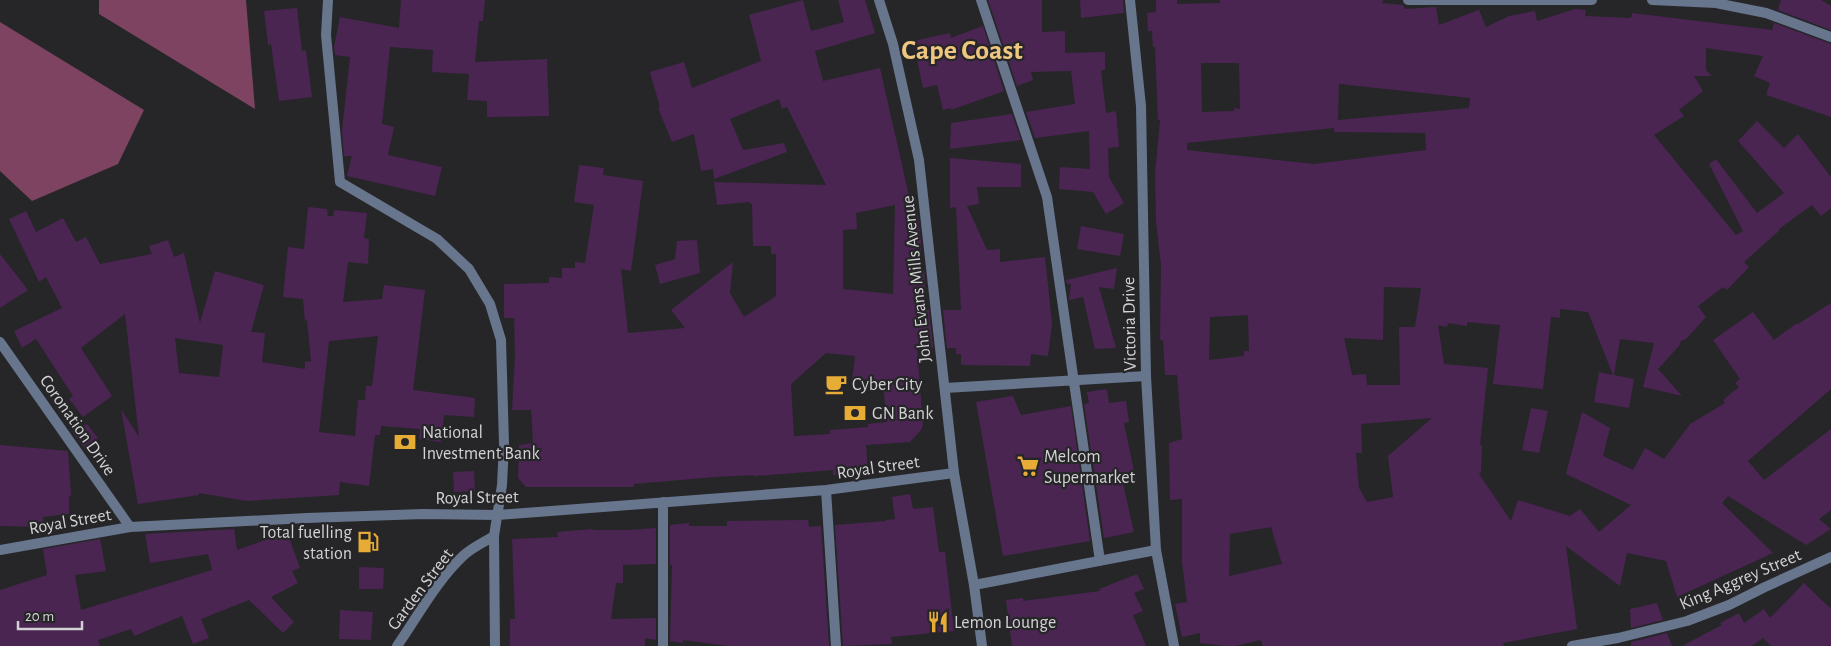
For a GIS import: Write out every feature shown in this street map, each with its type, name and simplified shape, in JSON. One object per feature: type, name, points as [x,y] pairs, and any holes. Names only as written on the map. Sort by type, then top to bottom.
[{"type":"street","points":[[328,0],[326,35],[338,143],[340,182],[437,239],[469,269],[490,304],[501,340],[504,444],[498,515],[494,536],[495,646]]},
{"type":"street","name":"John Evans Mills Avenue","points":[[879,0],[893,44],[919,160],[954,473],[974,584],[982,646]]},
{"type":"street","points":[[981,0],[1047,197],[1100,561]]},
{"type":"street","name":"Victoria Drive","points":[[1130,0],[1141,106],[1146,376],[1156,550],[1174,646]]},
{"type":"street","points":[[1408,0],[1592,0]]},
{"type":"street","points":[[1652,0],[1724,5],[1766,13],[1831,37]]},
{"type":"street","name":"Coronation Drive","points":[[0,342],[130,527]]},
{"type":"street","points":[[945,388],[1146,376]]},
{"type":"street","name":"Royal Street","points":[[0,550],[130,527],[424,514],[498,515],[826,490],[954,473]]},
{"type":"street","points":[[826,490],[836,646]]},
{"type":"street","points":[[663,502],[663,646]]},
{"type":"street","name":"Garden Street","points":[[397,646],[457,562],[466,553],[494,536]]},
{"type":"street","points":[[974,584],[1156,550]]},
{"type":"street","name":"King Aggrey Street","points":[[1572,646],[1618,638],[1687,621],[1729,605],[1831,557]]},
{"type":"shaded area","points":[[99,0],[246,0],[255,109],[99,14]]},
{"type":"shaded area","points":[[0,22],[144,110],[118,164],[32,201],[0,171]]},
{"type":"building","points":[[401,0],[485,0],[483,21],[479,21],[475,62],[547,59],[549,116],[487,117],[487,101],[467,100],[469,74],[432,72],[433,50],[390,47],[382,124],[394,127],[388,155],[442,167],[435,196],[347,176],[352,156],[344,156],[342,131],[350,57],[335,55],[334,47],[340,17],[399,28]]},
{"type":"building","points":[[803,0],[811,31],[844,22],[838,0],[865,0],[875,33],[815,51],[823,81],[880,68],[914,218],[918,216],[921,242],[921,270],[924,270],[926,309],[929,310],[933,348],[917,348],[923,425],[921,430],[910,442],[866,445],[868,472],[833,475],[833,470],[715,477],[634,484],[634,487],[526,487],[518,478],[519,445],[533,443],[531,410],[512,410],[515,355],[514,318],[504,318],[504,284],[549,283],[549,277],[562,278],[562,268],[575,268],[575,262],[585,263],[594,205],[574,202],[579,165],[604,168],[603,175],[643,181],[631,271],[621,269],[628,333],[685,328],[671,310],[733,262],[730,293],[744,317],[776,296],[776,254],[771,254],[771,246],[753,246],[752,204],[750,202],[717,205],[714,182],[826,185],[787,107],[782,109],[779,99],[730,119],[743,150],[784,143],[787,152],[714,179],[713,169],[701,171],[694,134],[672,142],[658,108],[660,107],[650,72],[684,62],[692,88],[761,61],[749,15]],"holes":[[[895,205],[893,294],[843,289],[843,230],[857,229],[856,213]],[[826,353],[855,356],[852,380],[883,384],[887,422],[868,424],[868,427],[830,430],[830,434],[794,436],[791,384]]]},
{"type":"building","points":[[988,0],[1042,0],[1042,32],[1065,31],[1065,53],[1105,52],[1105,70],[1101,70],[1106,113],[1116,111],[1119,147],[1108,148],[1109,177],[1124,203],[1106,214],[1093,192],[1059,189],[1060,167],[1090,169],[1089,131],[1035,138],[1026,112],[1075,104],[1071,71],[1031,72],[1033,80],[1017,86]]},
{"type":"building","points":[[1080,0],[1123,0],[1124,13],[1081,18]]},
{"type":"building","points":[[1156,0],[1177,0],[1177,4],[1220,3],[1220,0],[1383,0],[1382,3],[1403,5],[1405,9],[1436,7],[1439,25],[1479,10],[1486,27],[1509,16],[1535,11],[1537,21],[1575,9],[1586,10],[1585,16],[1631,18],[1632,13],[1772,30],[1774,23],[1831,44],[1831,117],[1766,95],[1770,83],[1754,76],[1763,56],[1706,48],[1706,70],[1712,76],[1694,76],[1703,91],[1679,110],[1684,116],[1654,135],[1736,235],[1743,231],[1709,164],[1716,159],[1757,213],[1784,193],[1738,141],[1757,121],[1784,148],[1798,134],[1831,177],[1831,208],[1821,216],[1812,205],[1779,229],[1744,262],[1749,267],[1727,290],[1723,287],[1698,306],[1706,317],[1686,339],[1681,341],[1679,346],[1658,369],[1682,396],[1643,387],[1654,343],[1620,339],[1614,375],[1634,379],[1629,408],[1594,402],[1599,372],[1613,375],[1588,312],[1560,309],[1560,318],[1551,317],[1543,389],[1493,384],[1500,325],[1467,322],[1467,326],[1448,323],[1447,327],[1438,325],[1444,364],[1488,368],[1480,445],[1482,445],[1481,472],[1479,474],[1511,521],[1518,500],[1570,516],[1580,509],[1599,532],[1631,505],[1566,474],[1582,412],[1610,428],[1603,456],[1633,470],[1645,448],[1664,459],[1690,424],[1725,403],[1723,400],[1739,387],[1735,383],[1740,379],[1713,340],[1753,312],[1774,340],[1797,323],[1831,303],[1831,389],[1748,461],[1764,480],[1831,429],[1831,510],[1819,519],[1831,529],[1806,545],[1728,496],[1722,503],[1773,553],[1677,597],[1666,561],[1627,553],[1620,586],[1566,546],[1577,629],[1503,643],[1504,646],[1263,646],[1261,640],[1227,646],[1200,643],[1200,633],[1182,637],[1175,604],[1187,602],[1182,562],[1182,499],[1170,500],[1169,443],[1182,439],[1177,375],[1165,375],[1163,340],[1160,340],[1161,265],[1156,222],[1155,173],[1160,120],[1158,120],[1155,47],[1153,47],[1152,31],[1148,31],[1147,13],[1156,12]],"holes":[[[1201,63],[1239,63],[1240,109],[1234,108],[1234,111],[1202,112]],[[1339,84],[1470,98],[1469,108],[1338,120]],[[1334,128],[1334,132],[1425,133],[1426,150],[1314,164],[1187,150],[1187,143]],[[1384,287],[1421,288],[1415,327],[1399,327],[1400,385],[1367,385],[1366,374],[1352,375],[1344,338],[1383,340]],[[1248,315],[1249,351],[1244,351],[1244,356],[1209,360],[1210,317]],[[1432,418],[1388,456],[1393,497],[1367,502],[1359,488],[1356,453],[1362,453],[1361,424]],[[1271,527],[1282,564],[1229,576],[1230,534]]]},
{"type":"building","points":[[1781,0],[1821,0],[1831,6],[1831,30],[1778,10]]},
{"type":"building","points":[[297,8],[302,51],[306,50],[312,97],[279,101],[271,44],[268,45],[264,11]]},
{"type":"building","points":[[983,26],[1004,91],[951,110],[951,108],[943,110],[937,85],[923,88],[913,41],[950,33],[951,38]]},
{"type":"building","points":[[1012,114],[1021,140],[950,149],[951,123]]},
{"type":"building","points":[[950,158],[1021,164],[1021,187],[977,187],[979,204],[967,206],[987,250],[1000,249],[1000,262],[1045,257],[1052,323],[1048,356],[1031,354],[1030,366],[961,365],[961,354],[956,354],[956,348],[947,348],[943,310],[961,310],[956,207],[950,208]]},
{"type":"building","points":[[308,207],[327,209],[328,216],[333,216],[334,210],[367,213],[364,238],[369,239],[368,264],[348,262],[343,302],[382,299],[384,285],[425,290],[413,390],[475,398],[474,417],[444,415],[441,442],[419,439],[420,429],[381,426],[380,435],[375,435],[369,486],[340,482],[339,495],[247,501],[199,493],[199,495],[138,504],[121,409],[139,437],[125,314],[81,348],[112,396],[83,417],[69,399],[73,396],[36,339],[22,348],[14,331],[62,308],[46,277],[39,282],[9,219],[26,211],[36,232],[63,218],[76,242],[86,237],[100,264],[152,254],[149,246],[168,240],[174,257],[184,253],[200,323],[215,271],[264,285],[251,332],[265,333],[262,362],[305,369],[305,361],[311,362],[303,299],[283,297],[288,247],[304,249]],"holes":[[[378,336],[372,386],[366,386],[365,400],[358,400],[355,436],[319,432],[329,341]],[[175,338],[223,345],[219,377],[179,373]]]},
{"type":"building","points":[[1081,226],[1124,234],[1120,256],[1077,249]]},
{"type":"building","points":[[697,240],[700,273],[660,284],[655,265],[675,259],[677,241]]},
{"type":"building","points":[[0,254],[28,290],[0,308]]},
{"type":"building","points":[[1117,268],[1114,289],[1099,287],[1116,348],[1095,349],[1083,297],[1069,300],[1071,284],[1067,284],[1066,280]]},
{"type":"building","points":[[1107,389],[1109,403],[1126,401],[1129,422],[1124,423],[1136,481],[1123,484],[1134,532],[1104,538],[1084,404],[1089,403],[1087,392]]},
{"type":"building","points":[[1013,396],[1021,415],[1071,406],[1090,541],[1003,556],[976,402]]},
{"type":"building","points":[[1531,408],[1548,411],[1539,453],[1522,450]]},
{"type":"building","points":[[87,424],[98,438],[84,448],[72,431]]},
{"type":"building","points":[[0,445],[68,451],[71,496],[69,496],[69,514],[43,517],[44,527],[0,526]]},
{"type":"building","points":[[474,471],[475,491],[454,492],[453,472]]},
{"type":"building","points":[[910,494],[913,509],[933,507],[939,552],[945,552],[954,631],[891,637],[892,644],[843,646],[835,525],[895,519],[892,497]]},
{"type":"building","points":[[808,520],[809,527],[821,526],[829,646],[728,646],[683,640],[683,643],[670,641],[672,565],[670,565],[670,525],[689,523],[689,526],[727,526],[727,521]]},
{"type":"building","points":[[656,528],[656,564],[623,565],[623,583],[616,583],[611,619],[656,618],[656,640],[645,638],[645,646],[510,646],[510,619],[515,619],[512,539],[558,537],[557,532],[593,529],[628,530]]},
{"type":"building","points":[[234,529],[237,550],[287,532],[300,568],[292,571],[298,583],[271,597],[294,622],[283,633],[249,600],[201,619],[209,638],[193,644],[182,616],[134,636],[131,629],[98,640],[100,646],[0,646],[0,590],[47,575],[43,549],[100,539],[106,571],[75,575],[81,610],[212,570],[208,554],[150,563],[145,534]]},
{"type":"building","points":[[359,567],[384,568],[383,589],[359,589]]},
{"type":"building","points":[[1137,574],[1144,589],[1134,593],[1143,611],[1133,615],[1146,646],[1012,646],[1006,600],[1023,598],[1023,601],[1100,591],[1099,589]]},
{"type":"building","points":[[1804,583],[1831,609],[1831,646],[1771,646],[1763,638],[1752,646],[1682,646],[1722,625],[1720,623],[1739,613],[1744,623],[1764,609],[1770,618]]},
{"type":"building","points":[[1657,603],[1663,620],[1631,628],[1630,609]]},
{"type":"building","points":[[340,610],[373,612],[371,640],[339,639]]},
{"type":"building","points":[[1667,633],[1672,646],[1631,646],[1631,642]]},
{"type":"place","name":"Cyber City","points":[[836,384]]},
{"type":"place","name":"GN Bank","points":[[855,413]]},
{"type":"place","name":"National Investment Bank","points":[[405,442]]},
{"type":"place","name":"Melcom Supermarket","points":[[1028,466]]},
{"type":"place","name":"Total fuelling station","points":[[368,542]]},
{"type":"place","name":"Lemon Lounge","points":[[938,622]]},
{"type":"district","name":"Cape Coast","points":[[962,49]]}]
